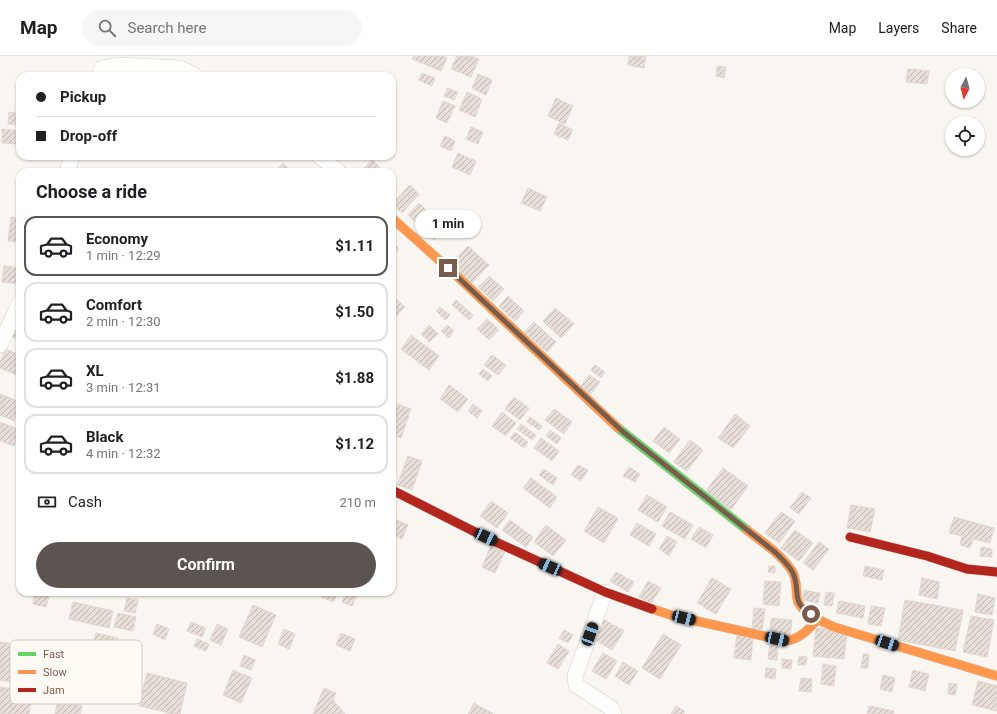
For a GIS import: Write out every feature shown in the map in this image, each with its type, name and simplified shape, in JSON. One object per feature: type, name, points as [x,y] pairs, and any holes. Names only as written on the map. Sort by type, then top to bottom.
[{"type":"street","points":[[100,72],[102,68],[117,65],[180,68],[188,72]]},
{"type":"street","points":[[324,160],[334,168]]},
{"type":"street","points":[[396,222],[459,278],[622,431],[775,552],[792,571],[796,581],[797,600],[803,610],[834,627],[997,676]]},
{"type":"street","points":[[0,345],[16,311]]},
{"type":"street","points":[[396,492],[486,537],[605,592],[674,616],[786,642],[797,639],[818,619]]},
{"type":"street","points":[[850,537],[927,556],[967,569],[997,572]]},
{"type":"street","points":[[605,592],[575,676],[576,685],[611,708],[614,714]]},
{"type":"building","points":[[414,56],[443,56],[447,58],[441,71],[412,59]]},
{"type":"building","points":[[457,56],[472,56],[479,59],[471,77],[451,69]]},
{"type":"building","points":[[629,56],[646,56],[644,68],[628,65]]},
{"type":"building","points":[[717,66],[726,67],[724,78],[716,76]]},
{"type":"building","points":[[908,69],[929,71],[927,84],[906,82]]},
{"type":"building","points":[[422,73],[435,78],[432,86],[419,80]]},
{"type":"building","points":[[478,74],[492,80],[486,95],[472,88]]},
{"type":"building","points":[[447,88],[458,92],[454,100],[444,96]]},
{"type":"building","points":[[467,92],[482,99],[475,117],[459,110]]},
{"type":"building","points":[[556,98],[573,106],[565,124],[548,116]]},
{"type":"building","points":[[443,101],[455,106],[447,123],[436,118]]},
{"type":"building","points":[[9,112],[16,113],[16,125],[8,124]]},
{"type":"building","points":[[559,123],[573,130],[568,140],[554,134]]},
{"type":"building","points":[[471,127],[483,132],[478,144],[466,139]]},
{"type":"building","points":[[2,129],[16,131],[16,144],[2,143]]},
{"type":"building","points":[[445,136],[455,141],[451,151],[440,146]]},
{"type":"building","points":[[458,153],[476,161],[470,175],[452,167]]},
{"type":"building","points":[[372,160],[380,167],[379,168],[364,168]]},
{"type":"building","points":[[283,163],[289,168],[279,168]]},
{"type":"building","points":[[410,185],[419,194],[402,213],[396,208],[396,200]]},
{"type":"building","points":[[528,188],[547,197],[540,211],[521,203]]},
{"type":"building","points":[[419,203],[427,211],[416,223],[408,215]]},
{"type":"building","points":[[11,217],[16,218],[16,242],[8,241]]},
{"type":"building","points":[[433,218],[445,228],[434,240],[423,229]]},
{"type":"building","points":[[468,246],[489,265],[470,285],[449,266]]},
{"type":"building","points":[[4,266],[16,268],[16,284],[2,282]]},
{"type":"building","points":[[489,276],[504,289],[493,301],[478,287]]},
{"type":"building","points":[[508,296],[524,311],[515,321],[499,306]]},
{"type":"building","points":[[396,299],[405,307],[396,317]]},
{"type":"building","points":[[456,300],[473,315],[469,320],[452,305]]},
{"type":"building","points":[[440,307],[450,315],[445,320],[436,311]]},
{"type":"building","points":[[555,308],[574,324],[561,338],[543,321]]},
{"type":"building","points":[[487,319],[499,330],[489,340],[477,329]]},
{"type":"building","points":[[534,322],[556,342],[547,352],[524,332]]},
{"type":"building","points":[[429,325],[438,334],[429,342],[421,334]]},
{"type":"building","points":[[447,325],[454,331],[449,338],[441,331]]},
{"type":"building","points":[[16,327],[16,338],[12,337]]},
{"type":"building","points":[[411,335],[439,356],[429,370],[401,349]]},
{"type":"building","points":[[5,349],[16,353],[16,375],[0,368],[0,362]]},
{"type":"building","points":[[492,355],[506,365],[498,375],[484,365]]},
{"type":"building","points":[[595,365],[605,372],[601,378],[591,370]]},
{"type":"building","points":[[483,369],[492,376],[488,381],[479,374]]},
{"type":"building","points":[[589,375],[600,382],[591,394],[581,386]]},
{"type":"building","points":[[449,385],[468,399],[458,412],[440,399]]},
{"type":"building","points":[[0,394],[16,400],[16,416],[14,421],[0,415]]},
{"type":"building","points":[[514,397],[529,408],[520,420],[505,409]]},
{"type":"building","points":[[396,403],[411,409],[401,438],[396,436]]},
{"type":"building","points":[[473,404],[482,411],[477,418],[468,411]]},
{"type":"building","points":[[554,409],[572,422],[564,434],[545,420]]},
{"type":"building","points":[[502,412],[516,423],[506,436],[492,426]]},
{"type":"building","points":[[735,414],[750,426],[733,448],[718,438]]},
{"type":"building","points":[[530,417],[542,426],[539,430],[527,422]]},
{"type":"building","points":[[0,422],[16,428],[16,441],[14,446],[0,441]]},
{"type":"building","points":[[521,424],[536,435],[532,440],[517,429]]},
{"type":"building","points":[[664,427],[680,439],[669,453],[653,441]]},
{"type":"building","points":[[550,430],[561,438],[557,444],[546,436]]},
{"type":"building","points":[[515,432],[528,442],[524,448],[510,438]]},
{"type":"building","points":[[541,438],[559,451],[552,461],[534,448]]},
{"type":"building","points":[[690,440],[703,450],[687,471],[674,462]]},
{"type":"building","points":[[408,456],[422,461],[412,490],[397,485]]},
{"type":"building","points":[[578,465],[588,470],[581,481],[571,475]]},
{"type":"building","points":[[629,467],[640,474],[635,482],[623,476]]},
{"type":"building","points":[[723,468],[748,486],[731,510],[706,491]]},
{"type":"building","points":[[544,469],[557,478],[553,485],[539,475]]},
{"type":"building","points":[[531,478],[557,497],[550,508],[523,488]]},
{"type":"building","points":[[802,492],[811,498],[799,514],[790,508]]},
{"type":"building","points":[[647,495],[667,507],[658,522],[638,510]]},
{"type":"building","points":[[491,501],[508,513],[497,528],[480,516]]},
{"type":"building","points":[[851,505],[875,509],[870,532],[847,528]]},
{"type":"building","points":[[598,507],[618,518],[604,543],[584,531]]},
{"type":"building","points":[[670,512],[693,525],[685,539],[662,526]]},
{"type":"building","points":[[781,512],[795,521],[779,543],[765,533]]},
{"type":"building","points":[[954,517],[994,528],[990,543],[973,539],[970,548],[960,545],[962,536],[949,533]]},
{"type":"building","points":[[396,520],[408,525],[402,539],[396,537]]},
{"type":"building","points":[[510,520],[533,537],[526,547],[502,530]]},
{"type":"building","points":[[637,523],[656,534],[649,546],[630,535]]},
{"type":"building","points":[[546,525],[566,540],[553,556],[534,542]]},
{"type":"building","points":[[699,527],[713,535],[706,548],[691,539]]},
{"type":"building","points":[[795,530],[813,543],[799,561],[781,548]]},
{"type":"building","points":[[667,536],[677,542],[669,556],[659,549]]},
{"type":"building","points":[[819,542],[829,549],[813,570],[803,563]]},
{"type":"building","points":[[491,545],[505,551],[495,573],[482,567]]},
{"type":"building","points":[[981,547],[992,549],[992,557],[980,556]]},
{"type":"building","points":[[769,566],[775,566],[775,573],[768,572]]},
{"type":"building","points":[[865,566],[884,570],[882,580],[863,576]]},
{"type":"building","points":[[616,572],[634,582],[628,592],[610,581]]},
{"type":"building","points":[[712,578],[731,589],[716,614],[697,603]]},
{"type":"building","points":[[922,578],[940,582],[937,599],[919,595]]},
{"type":"building","points":[[648,581],[661,588],[651,604],[639,597]]},
{"type":"building","points":[[765,581],[781,582],[779,606],[763,604]]},
{"type":"building","points":[[804,590],[820,593],[818,603],[802,600]]},
{"type":"building","points":[[826,592],[834,593],[832,606],[824,605]]},
{"type":"building","points":[[978,594],[995,598],[992,615],[975,612]]},
{"type":"building","points":[[34,596],[49,596],[46,607],[33,604]]},
{"type":"building","points":[[322,596],[336,596],[334,602]]},
{"type":"building","points":[[344,596],[357,596],[352,606],[342,602]]},
{"type":"building","points":[[127,598],[138,600],[135,613],[124,611]]},
{"type":"building","points":[[905,600],[963,610],[955,651],[898,640]]},
{"type":"building","points":[[839,601],[865,606],[863,618],[836,613]]},
{"type":"building","points":[[73,602],[113,611],[109,628],[69,619]]},
{"type":"building","points":[[253,605],[276,615],[262,647],[239,637]]},
{"type":"building","points":[[871,606],[885,608],[881,626],[868,624]]},
{"type":"building","points":[[754,608],[765,609],[762,630],[752,629]]},
{"type":"building","points":[[118,613],[136,617],[133,631],[114,627]]},
{"type":"building","points":[[971,616],[994,620],[987,657],[963,652]]},
{"type":"building","points":[[771,618],[792,620],[790,636],[770,633]]},
{"type":"building","points":[[603,619],[624,631],[612,650],[592,638]]},
{"type":"building","points":[[191,622],[206,628],[202,637],[187,631]]},
{"type":"building","points":[[157,624],[169,629],[165,640],[153,634]]},
{"type":"building","points":[[217,624],[228,629],[221,645],[210,640]]},
{"type":"building","points":[[816,628],[847,631],[844,659],[813,656]]},
{"type":"building","points":[[284,629],[295,634],[289,649],[278,644]]},
{"type":"building","points":[[564,630],[573,635],[568,643],[559,638]]},
{"type":"building","points":[[96,633],[118,638],[118,640],[94,640]]},
{"type":"building","points":[[341,633],[355,639],[350,651],[336,645]]},
{"type":"building","points":[[663,634],[681,645],[660,679],[642,668]]},
{"type":"building","points":[[737,634],[753,636],[751,660],[734,658]]},
{"type":"building","points":[[197,639],[209,644],[206,651],[194,646]]},
{"type":"building","points":[[0,642],[10,643],[10,682],[0,680]]},
{"type":"building","points":[[770,642],[778,643],[777,660],[768,659]]},
{"type":"building","points":[[558,644],[569,651],[558,669],[547,663]]},
{"type":"building","points":[[603,653],[617,661],[606,679],[592,671]]},
{"type":"building","points":[[863,654],[869,654],[868,668],[861,668]]},
{"type":"building","points":[[244,655],[255,660],[251,670],[240,666]]},
{"type":"building","points":[[799,656],[807,657],[806,665],[798,665]]},
{"type":"building","points":[[782,659],[792,660],[791,669],[782,668]]},
{"type":"building","points":[[623,662],[638,671],[629,685],[615,676]]},
{"type":"building","points":[[823,664],[836,666],[834,686],[821,684]]},
{"type":"building","points":[[766,668],[776,669],[775,679],[765,678]]},
{"type":"building","points":[[233,670],[252,678],[241,703],[223,695]]},
{"type":"building","points":[[913,670],[929,674],[925,691],[909,687]]},
{"type":"building","points":[[147,673],[187,683],[180,714],[139,706],[139,704],[142,704],[142,694]]},
{"type":"building","points":[[883,675],[895,678],[892,692],[880,689]]},
{"type":"building","points":[[801,678],[812,679],[811,692],[799,691]]},
{"type":"building","points":[[978,681],[997,686],[997,711],[972,705]]},
{"type":"building","points":[[949,683],[957,684],[955,695],[948,694]]},
{"type":"building","points":[[0,687],[10,689],[10,704],[31,704],[29,714],[0,714]]},
{"type":"building","points":[[324,688],[336,693],[333,700],[345,714],[313,714]]},
{"type":"building","points":[[474,703],[494,714],[468,714]]},
{"type":"building","points":[[57,704],[74,704],[82,706],[80,714],[55,714]]},
{"type":"building","points":[[676,706],[685,711],[683,714],[671,714]]},
{"type":"building","points":[[869,706],[894,711],[894,714],[867,714]]},
{"type":"traffic: fast","points":[[618,428],[747,530]]},
{"type":"traffic: slow","points":[[396,222],[459,278],[618,428]]},
{"type":"traffic: slow","points":[[747,530],[788,565],[795,577],[797,598],[799,603],[802,608],[812,616],[834,627],[997,676]]},
{"type":"traffic: slow","points":[[652,609],[674,616],[786,641],[800,636],[818,619]]},
{"type":"traffic: jam","points":[[396,492],[485,537],[605,592],[652,609]]},
{"type":"traffic: jam","points":[[850,537],[927,556],[967,569],[997,572]]},
{"type":"route","points":[[448,268],[622,431],[775,552],[792,571],[796,581],[797,600],[803,610],[811,614]]}]
